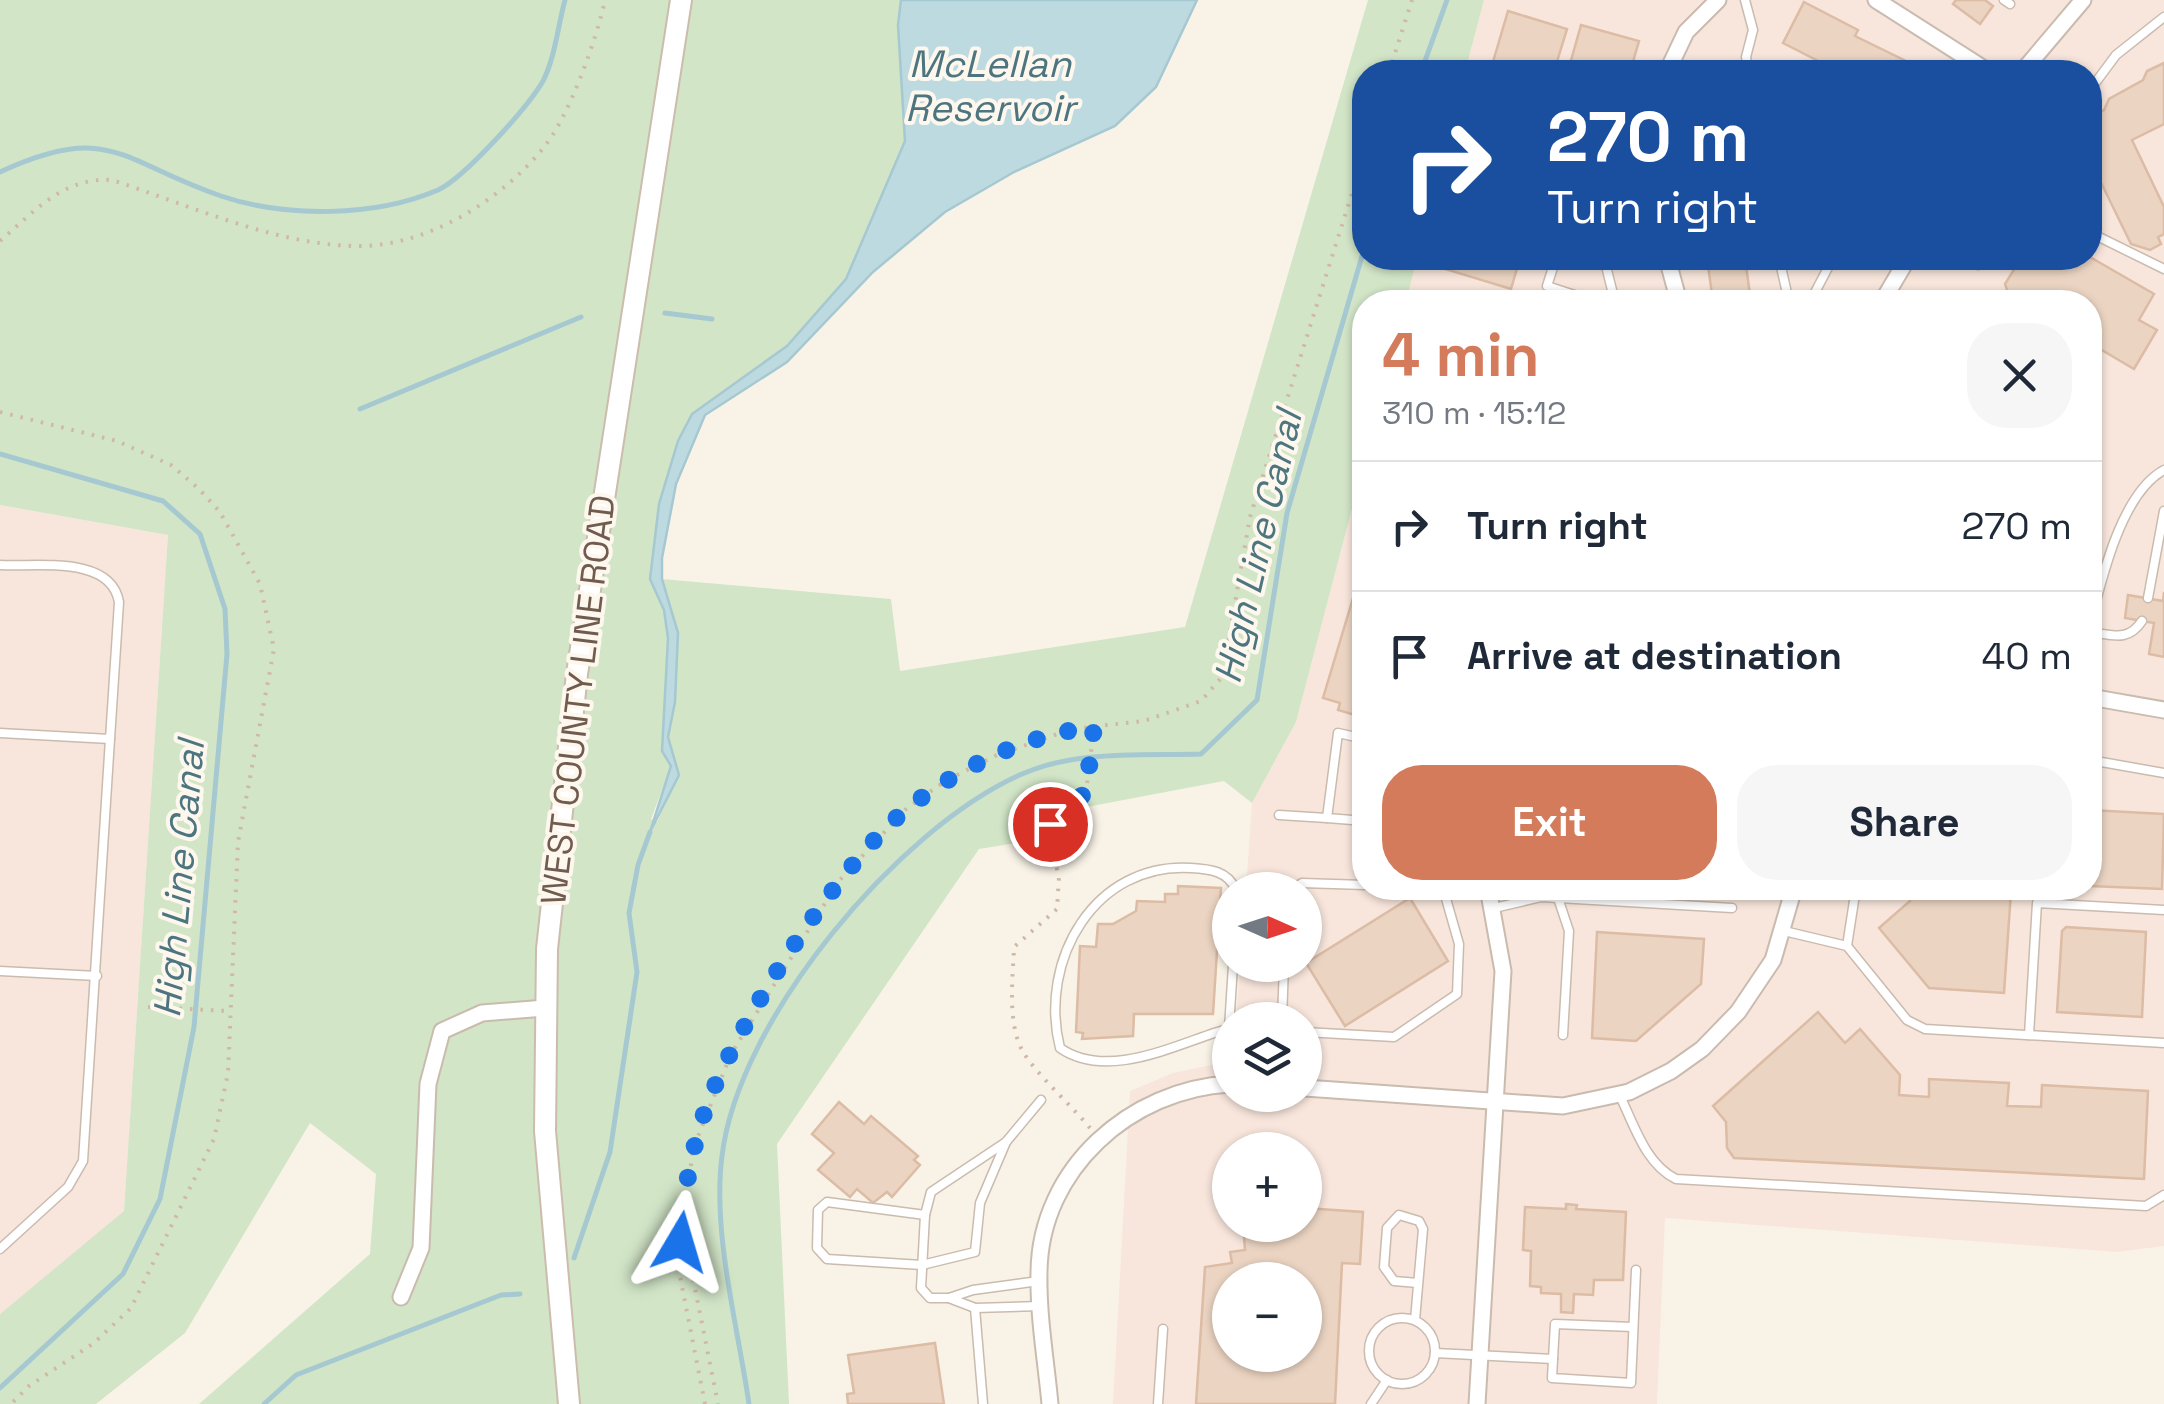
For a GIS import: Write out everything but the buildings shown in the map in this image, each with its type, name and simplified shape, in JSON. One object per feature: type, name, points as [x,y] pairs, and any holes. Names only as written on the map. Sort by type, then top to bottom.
[{"type":"main road","name":"WEST COUNTY LINE ROAD","points":[[569,1404],[550,1223],[545,1008],[553,873],[577,674],[681,0]]},
{"type":"street","points":[[1673,60],[1686,32],[1718,0]]},
{"type":"street","points":[[1876,0],[1970,60]]},
{"type":"street","points":[[2032,60],[2082,0]]},
{"type":"street","points":[[2102,698],[2164,710]]},
{"type":"street","points":[[1477,1404],[1503,971],[1489,900]]},
{"type":"street","points":[[1322,1089],[1563,1106],[1619,1094],[1671,1071],[1718,1034],[1765,972],[1784,931],[1791,900]]},
{"type":"street","points":[[401,1297],[421,1248],[428,1084],[442,1031],[482,1013],[545,1008]]},
{"type":"street","points":[[1050,1404],[1040,1281],[1048,1221],[1065,1181],[1100,1139],[1157,1100],[1212,1088]]},
{"type":"lane","points":[[1745,0],[1753,30],[1747,60]]},
{"type":"lane","points":[[2102,74],[2116,55],[2164,17]]},
{"type":"lane","points":[[2102,238],[2164,269]]},
{"type":"lane","points":[[1552,270],[1547,286],[1559,290]]},
{"type":"lane","points":[[2102,577],[2107,555],[2150,477],[2164,470]]},
{"type":"lane","points":[[2148,598],[2164,511]]},
{"type":"lane","points":[[0,565],[95,571],[117,590],[97,976],[83,1160],[68,1188],[0,1249]]},
{"type":"lane","points":[[2102,632],[2125,637],[2133,634],[2142,621]]},
{"type":"lane","points":[[0,733],[110,738]]},
{"type":"lane","points":[[1327,818],[1338,733],[1352,737]]},
{"type":"lane","points":[[2102,762],[2164,773]]},
{"type":"lane","points":[[1279,815],[1352,820]]},
{"type":"lane","points":[[1212,1033],[1121,1061],[1070,1054],[1060,1048],[1056,1030],[1060,960],[1072,936],[1107,892],[1164,866],[1216,872]]},
{"type":"lane","points":[[1322,884],[1352,885]]},
{"type":"lane","points":[[1322,1033],[1394,1037],[1457,994],[1460,944],[1447,900]]},
{"type":"lane","points":[[1490,910],[1529,900]]},
{"type":"lane","points":[[1559,900],[1569,932],[1563,1035]]},
{"type":"lane","points":[[1593,900],[1732,908]]},
{"type":"lane","points":[[1847,946],[1854,900]]},
{"type":"lane","points":[[2029,1035],[2037,903],[2164,910]]},
{"type":"lane","points":[[1784,931],[1847,946],[1907,1020],[1925,1030],[2164,1042]]},
{"type":"lane","points":[[0,971],[97,976]]},
{"type":"lane","points":[[1619,1094],[1650,1158],[1662,1172],[1676,1179],[2146,1206],[2164,1195]]},
{"type":"lane","points":[[925,1215],[827,1202],[818,1210],[817,1248],[827,1259],[922,1264],[975,1252],[980,1203],[1006,1142],[1041,1100]]},
{"type":"lane","points":[[1006,1142],[930,1192],[921,1288],[930,1298],[949,1298],[973,1290],[1040,1281]]},
{"type":"lane","points":[[1416,1320],[1423,1229],[1419,1222],[1399,1216],[1387,1228],[1384,1267],[1394,1281],[1418,1283]]},
{"type":"lane","points":[[1634,1328],[1555,1324],[1552,1378],[1631,1383],[1634,1328],[1636,1270]]},
{"type":"lane","points":[[949,1298],[975,1308],[1042,1306]]},
{"type":"lane","points":[[975,1308],[983,1404]]},
{"type":"lane","points":[[1393,1319],[1416,1320],[1430,1333],[1436,1353],[1427,1372],[1418,1379],[1408,1383],[1388,1380],[1372,1364],[1370,1342],[1393,1319]]},
{"type":"lane","points":[[1158,1404],[1163,1329]]},
{"type":"lane","points":[[1436,1353],[1553,1358]]},
{"type":"lane","points":[[1372,1404],[1388,1380]]},
{"type":"path","points":[[0,241],[62,188],[95,178],[112,180],[249,226],[351,246],[382,246],[449,224],[519,174],[546,146],[572,96],[605,0]]},
{"type":"path","points":[[1394,60],[1412,0]]},
{"type":"path","points":[[705,1404],[678,1266],[682,1218],[693,1149],[707,1105],[759,1006],[839,880],[905,810],[945,781],[996,755],[1072,730],[1144,722],[1201,701],[1222,677],[1250,517],[1352,193]]},
{"type":"path","points":[[0,412],[78,428],[170,465],[220,512],[260,584],[274,649],[238,842],[228,1073],[214,1139],[132,1308],[94,1343],[29,1386],[11,1404]]},
{"type":"path","points":[[1094,727],[1086,792],[1047,830],[1058,877],[1057,908],[1014,947],[1013,986],[1015,1030],[1022,1052],[1100,1139]]},
{"type":"path","points":[[148,1007],[229,1011]]},
{"type":"path","points":[[682,1218],[718,1404]]},
{"type":"shaded area","points":[[1484,0],[2164,0],[2164,1246],[2117,1252],[1665,1218],[1657,1404],[1113,1404],[1130,1091],[1173,1073],[1212,1065],[1212,1112],[1322,1112],[1322,1002],[1237,1002],[1239,982],[1322,982],[1322,872],[1247,872],[1252,803],[1296,722],[1352,509],[1352,900],[2102,900],[2102,290],[1409,290],[1414,270],[2102,270],[2102,60],[1468,60]]},
{"type":"shaded area","points":[[0,505],[168,535],[124,1212],[0,1314]]},
{"type":"green space","points":[[0,0],[901,0],[898,25],[905,141],[846,279],[787,346],[692,414],[678,441],[659,504],[650,579],[664,610],[668,638],[662,751],[671,766],[651,819],[657,822],[679,775],[668,737],[675,702],[678,633],[662,579],[891,599],[900,671],[1185,627],[1368,0],[1484,0],[1468,60],[1352,60],[1352,270],[1414,270],[1409,290],[1352,290],[1352,509],[1296,722],[1252,803],[1224,781],[1081,808],[1061,836],[979,849],[777,1144],[789,1404],[199,1404],[370,1254],[376,1174],[310,1123],[185,1333],[96,1404],[0,1404],[0,1314],[124,1211],[168,535],[0,505]]},
{"type":"water","name":"McLellan Reservoir","points":[[901,0],[1197,0],[1156,87],[1115,126],[1014,172],[945,212],[873,272],[787,362],[705,415],[676,484],[662,558],[662,579],[678,633],[675,702],[668,737],[679,775],[650,832],[671,766],[662,751],[668,638],[664,610],[650,579],[659,504],[678,441],[692,414],[787,346],[846,279],[905,141],[898,25]]},
{"type":"waterway","name":"High Line Canal","points":[[0,172],[67,149],[92,148],[136,160],[221,196],[273,208],[359,210],[413,199],[438,190],[463,172],[535,93],[551,62],[565,0]]},
{"type":"waterway","name":"High Line Canal","points":[[1425,60],[1447,0]]},
{"type":"waterway","name":"High Line Canal","points":[[1352,290],[1358,270]]},
{"type":"waterway","name":"High Line Canal","points":[[749,1404],[723,1248],[720,1186],[722,1156],[734,1103],[758,1047],[791,990],[832,934],[925,837],[974,800],[1022,774],[1065,761],[1201,754],[1257,700],[1287,513],[1352,290]]},
{"type":"waterway","points":[[665,313],[712,319]]},
{"type":"waterway","points":[[360,409],[581,317]]},
{"type":"waterway","name":"High Line Canal","points":[[0,454],[163,501],[200,534],[225,609],[227,654],[194,1027],[160,1199],[123,1274],[0,1388]]},
{"type":"waterway","points":[[574,1258],[610,1152],[637,972],[629,913],[638,865],[650,832]]},
{"type":"waterway","points":[[264,1404],[296,1375],[501,1295],[520,1294]]},
{"type":"route","points":[[680,1242],[693,1149],[707,1105],[731,1054],[786,959],[839,880],[905,810],[945,781],[996,755],[1072,730],[1094,727],[1086,792],[1076,805],[1050,824]]}]
